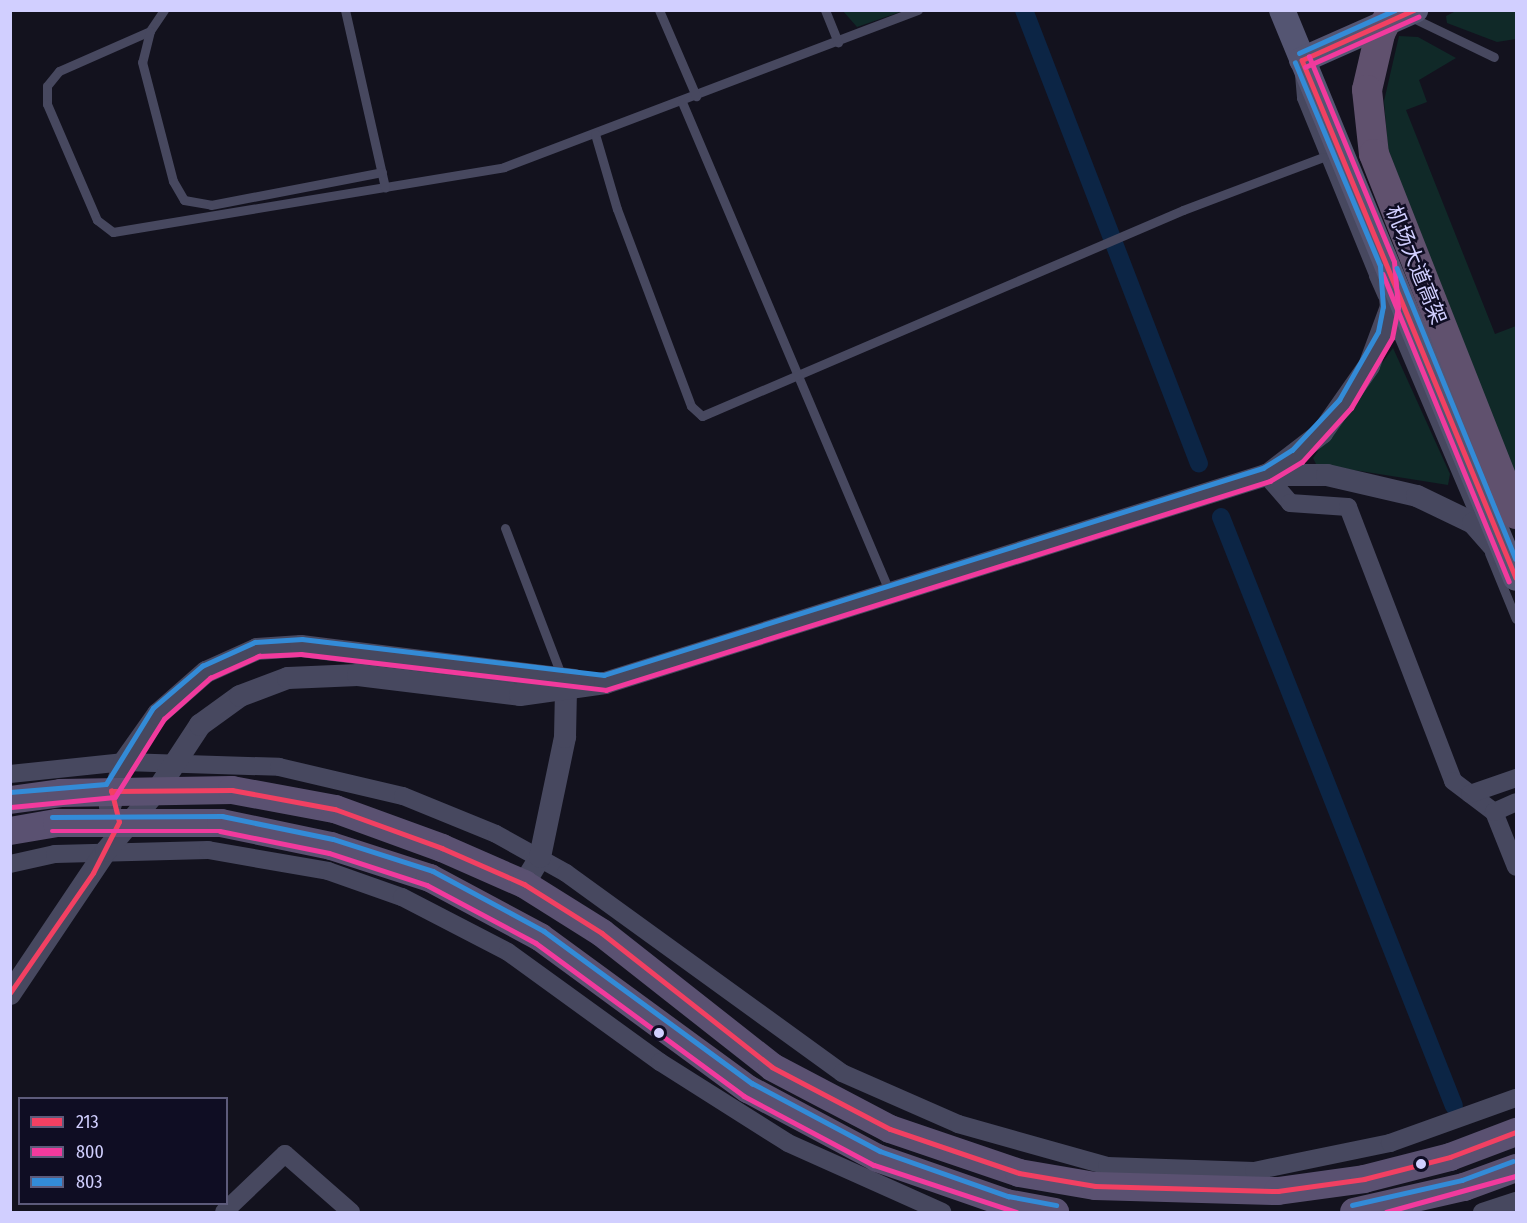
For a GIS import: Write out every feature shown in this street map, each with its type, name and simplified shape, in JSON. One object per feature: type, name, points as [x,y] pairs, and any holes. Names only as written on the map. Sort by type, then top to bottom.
[{"type":"highway","name":"机场大道高架","points":[[1404,12],[1380,34],[1367,90],[1374,154],[1516,514]]},
{"type":"main road","points":[[1282,10],[1380,270],[1414,333],[1516,578]]},
{"type":"main road","points":[[1302,60],[1404,12]]},
{"type":"main road","points":[[10,800],[111,790],[232,790],[335,809],[524,884],[602,933],[772,1067],[890,1129],[1019,1173],[1189,1193],[1278,1191],[1376,1176],[1450,1157],[1516,1132]]},
{"type":"main road","points":[[10,831],[119,822],[221,823],[331,846],[430,878],[540,937],[748,1089],[877,1158],[1006,1203],[1050,1212]]},
{"type":"main road","points":[[1370,1211],[1516,1168]]},
{"type":"street","points":[[1266,475],[1297,456],[1345,405],[1380,346],[1390,311],[1380,270]]},
{"type":"street","points":[[119,822],[111,790],[124,762],[185,688],[257,649],[302,646],[564,684],[605,683],[1266,475],[1297,472],[1376,483],[1452,510],[1479,528],[1516,578]]},
{"type":"street","points":[[1266,475],[1290,503],[1348,507],[1454,781],[1494,812],[1516,867]]},
{"type":"street","points":[[10,994],[106,851],[119,822],[158,789],[172,763],[219,709],[288,678],[347,674],[520,695],[564,684]]},
{"type":"street","points":[[524,884],[540,857],[565,737],[564,684]]},
{"type":"street","points":[[10,774],[124,762],[279,767],[340,778],[403,796],[540,857],[842,1073],[958,1124],[1107,1166],[1254,1170],[1390,1143],[1516,1098]]},
{"type":"street","points":[[1470,794],[1516,778]]},
{"type":"street","points":[[1494,812],[1516,802]]},
{"type":"street","points":[[10,864],[55,854],[208,850],[328,871],[402,897],[508,952],[660,1062],[788,1143],[942,1212]]},
{"type":"street","points":[[224,1212],[285,1154],[351,1212]]},
{"type":"street","points":[[1050,1212],[1056,1179]]},
{"type":"street","points":[[1482,1212],[1516,1201]]},
{"type":"lane","points":[[164,10],[150,31],[142,62],[172,181],[184,200],[211,205],[382,172]]},
{"type":"lane","points":[[345,10],[385,188]]},
{"type":"lane","points":[[659,10],[696,96]]},
{"type":"lane","points":[[825,10],[838,42]]},
{"type":"lane","points":[[150,31],[59,71],[47,86],[47,104],[97,220],[107,230],[385,188],[504,167],[682,102],[918,10]]},
{"type":"lane","points":[[1404,12],[1494,57]]},
{"type":"lane","points":[[1302,60],[1301,98],[1323,157],[1380,270]]},
{"type":"lane","points":[[682,102],[890,593]]},
{"type":"lane","points":[[595,134],[617,209],[694,412],[708,415],[1150,224],[1323,157]]},
{"type":"lane","points":[[1390,311],[1414,333]]},
{"type":"lane","points":[[1390,311],[1516,619]]},
{"type":"lane","points":[[505,528],[564,684]]},
{"type":"green space","points":[[843,10],[903,11],[857,27]]},
{"type":"green space","points":[[1456,11],[1516,11],[1516,39],[1497,42],[1447,23],[1446,16]]},
{"type":"green space","points":[[1399,36],[1418,37],[1456,58],[1419,80],[1427,102],[1406,110],[1495,334],[1516,326],[1516,487],[1388,149],[1384,101]]},
{"type":"green space","points":[[1393,348],[1450,474],[1448,485],[1316,464],[1313,458]]},
{"type":"waterway","points":[[1024,10],[1199,463]]},
{"type":"waterway","points":[[1221,517],[1454,1106]]},
{"type":"transit line","name":"803","points":[[1299,53],[1395,10]]},
{"type":"transit line","name":"213","points":[[1302,60],[1414,10]]},
{"type":"transit line","name":"800","points":[[1305,67],[1418,17]]},
{"type":"transit line","name":"800","points":[[11,807],[115,797],[164,719],[210,678],[259,656],[301,654],[606,690],[1270,481],[1302,462],[1351,408],[1392,338],[1398,308],[1394,262],[1309,57]]},
{"type":"transit line","name":"213","points":[[1302,60],[1516,578]]},
{"type":"transit line","name":"803","points":[[10,792],[106,784],[153,708],[202,666],[255,642],[302,639],[604,675],[1263,468],[1292,450],[1339,400],[1378,332],[1383,307],[1380,266],[1295,63]]},
{"type":"transit line","name":"803","points":[[1397,268],[1516,559]]},
{"type":"transit line","name":"800","points":[[1383,274],[1509,581]]},
{"type":"transit line","name":"213","points":[[119,822],[111,791],[232,790],[335,809],[442,848],[524,884],[602,933],[772,1067],[890,1129],[1019,1173],[1095,1186],[1278,1191],[1364,1179],[1450,1157],[1516,1132]]},
{"type":"transit line","name":"803","points":[[52,817],[222,816],[333,839],[433,871],[544,931],[752,1083],[880,1151],[1008,1196],[1056,1205]]},
{"type":"transit line","name":"213","points":[[10,993],[93,873],[119,822]]},
{"type":"transit line","name":"800","points":[[52,831],[220,831],[329,853],[427,885],[536,943],[744,1096],[874,1165],[1016,1212]]},
{"type":"transit line","name":"803","points":[[1352,1205],[1462,1180],[1513,1161]]},
{"type":"transit line","name":"800","points":[[1386,1212],[1516,1176]]}]
